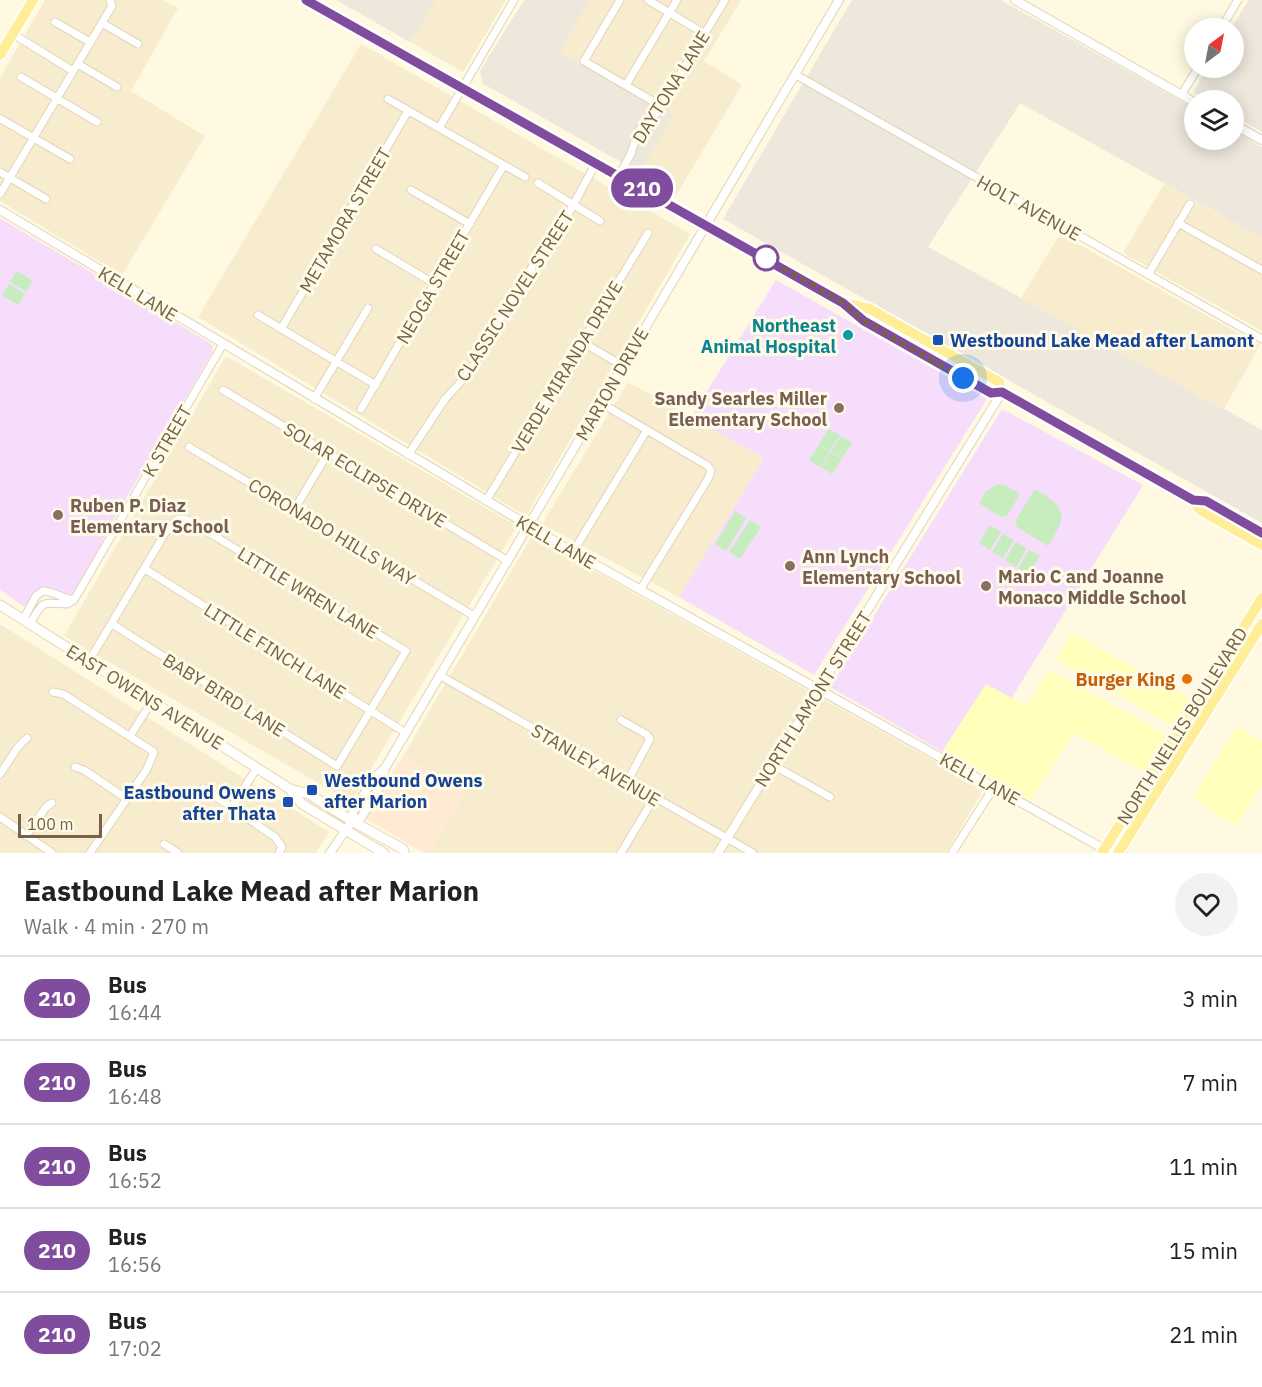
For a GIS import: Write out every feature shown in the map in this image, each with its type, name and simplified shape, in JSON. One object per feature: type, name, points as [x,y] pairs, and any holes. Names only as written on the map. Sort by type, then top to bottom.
[{"type":"main road","points":[[0,56],[33,0]]},
{"type":"main road","points":[[307,0],[843,303],[864,321],[991,393],[1002,392],[1193,500],[1206,501],[1262,533]]},
{"type":"main road","points":[[843,303],[870,309],[999,382],[1002,392]]},
{"type":"main road","points":[[891,336],[896,333],[936,354],[953,356]]},
{"type":"main road","points":[[1193,500],[1200,510],[1262,545]]},
{"type":"main road","name":"NORTH NELLIS BOULEVARD","points":[[1103,851],[1262,598]]},
{"type":"main road","name":"EAST OWENS AVENUE","points":[[0,605],[290,789],[309,794],[403,849],[404,853]]},
{"type":"main road","name":"NORTH NELLIS BOULEVARD","points":[[1120,852],[1261,627]]},
{"type":"main road","points":[[1198,725],[1203,705],[1217,682],[1214,674]]},
{"type":"main road","name":"EAST OWENS AVENUE","points":[[290,789],[302,804],[384,853]]},
{"type":"street","points":[[439,128],[514,0]]},
{"type":"street","points":[[620,0],[584,61],[661,106]]},
{"type":"street","points":[[648,0],[705,34]]},
{"type":"street","points":[[626,86],[677,0]]},
{"type":"street","name":"DAYTONA LANE","points":[[619,176],[630,156],[639,130],[656,114],[725,0]]},
{"type":"street","name":"MARION DRIVE","points":[[330,853],[352,821],[353,813],[374,777],[385,768],[406,733],[839,0]]},
{"type":"street","points":[[1015,0],[1184,97]]},
{"type":"street","points":[[1227,18],[1238,0]]},
{"type":"street","points":[[0,194],[112,6],[110,1]]},
{"type":"street","points":[[55,22],[90,42]]},
{"type":"street","points":[[102,23],[138,44]]},
{"type":"street","points":[[13,34],[117,87]]},
{"type":"street","name":"HOLT AVENUE","points":[[796,75],[967,174],[1149,273],[1262,339]]},
{"type":"street","points":[[21,77],[97,122]]},
{"type":"street","points":[[1181,95],[1192,78]]},
{"type":"street","points":[[388,99],[525,177]]},
{"type":"street","name":"METAMORA STREET","points":[[281,329],[408,111]]},
{"type":"street","points":[[1,119],[70,159]]},
{"type":"street","points":[[1244,130],[1262,140]]},
{"type":"street","name":"CLASSIC NOVEL STREET","points":[[408,455],[445,399],[469,373],[527,274],[573,205],[596,163]]},
{"type":"street","name":"NEOGA STREET","points":[[361,409],[504,165]]},
{"type":"street","points":[[0,172],[46,199]]},
{"type":"street","points":[[538,183],[600,221]]},
{"type":"street","points":[[411,190],[470,224]]},
{"type":"street","points":[[1149,273],[1190,204]]},
{"type":"street","name":"KELL LANE","points":[[0,210],[573,552],[994,787],[1103,851],[1120,852]]},
{"type":"street","points":[[1179,224],[1262,270]]},
{"type":"street","name":"VERDE MIRANDA DRIVE","points":[[486,501],[648,233]]},
{"type":"street","points":[[376,249],[435,285]]},
{"type":"street","points":[[314,399],[368,308]]},
{"type":"street","points":[[258,315],[376,385]]},
{"type":"street","points":[[582,342],[623,366]]},
{"type":"street","name":"K STREET","points":[[74,600],[223,344]]},
{"type":"street","name":"SOLAR ECLIPSE DRIVE","points":[[222,390],[508,561]]},
{"type":"street","name":"NORTH LAMONT STREET","points":[[718,853],[1002,392]]},
{"type":"street","points":[[602,403],[708,466],[711,471],[640,590]]},
{"type":"street","points":[[573,552],[647,430]]},
{"type":"street","name":"CORONADO HILLS WAY","points":[[189,447],[474,616]]},
{"type":"street","points":[[294,510],[328,453]]},
{"type":"street","name":"LITTLE WREN LANE","points":[[144,569],[170,525],[178,519],[186,519],[406,651],[370,711]]},
{"type":"street","points":[[89,661],[144,569]]},
{"type":"street","name":"LITTLE FINCH LANE","points":[[144,569],[406,733]]},
{"type":"street","points":[[27,622],[36,596],[43,591],[49,591],[66,600],[74,600]]},
{"type":"street","points":[[27,622],[43,603],[49,601],[67,604],[74,600]]},
{"type":"street","name":"BABY BIRD LANE","points":[[112,624],[337,766],[370,711]]},
{"type":"street","name":"STANLEY AVENUE","points":[[439,675],[753,853]]},
{"type":"street","points":[[52,692],[63,694],[154,752],[147,769],[90,853]]},
{"type":"street","points":[[130,736],[152,701]]},
{"type":"street","points":[[621,720],[646,734],[650,739],[627,782]]},
{"type":"street","points":[[0,774],[18,747],[27,738]]},
{"type":"street","points":[[773,765],[830,797]]},
{"type":"street","points":[[75,767],[127,799]]},
{"type":"street","points":[[232,807],[257,768]]},
{"type":"street","points":[[952,853],[994,787]]},
{"type":"street","points":[[203,788],[275,837],[281,850]]},
{"type":"street","points":[[621,853],[654,798]]},
{"type":"street","points":[[26,836],[46,807],[52,803]]},
{"type":"street","points":[[0,817],[52,853]]},
{"type":"street","points":[[164,844],[178,853]]},
{"type":"shaded area","points":[[45,0],[163,0],[178,8],[131,91],[205,136],[122,275],[0,201],[0,78]]},
{"type":"shaded area","points":[[336,0],[436,0],[410,42]]},
{"type":"shaded area","points":[[436,0],[506,0],[463,72],[410,42]]},
{"type":"shaded area","points":[[524,0],[590,0],[559,52],[673,114],[640,173],[482,83],[480,71]]},
{"type":"shaded area","points":[[590,0],[741,0],[704,61],[742,85],[677,194],[640,173],[672,114],[558,52]]},
{"type":"shaded area","points":[[852,0],[1001,0],[1184,102],[1184,150],[1244,150],[1244,136],[1262,147],[1262,238],[1020,103],[928,247],[1262,430],[1262,523],[723,219]]},
{"type":"shaded area","points":[[1249,0],[1262,0],[1262,132],[1244,121],[1244,90],[1194,90],[1202,78],[1244,78],[1244,18],[1237,18]]},
{"type":"shaded area","points":[[361,44],[690,234],[526,516],[198,317]]},
{"type":"shaded area","points":[[1164,184],[1262,238],[1262,331],[1123,253]]},
{"type":"shaded area","points":[[0,218],[210,343],[213,347],[212,353],[71,596],[68,599],[48,587],[40,590],[25,607],[0,590]]},
{"type":"shaded area","points":[[1060,234],[1260,345],[1224,409],[1021,298]]},
{"type":"shaded area","name":"Sandy Searles Miller Elementary School","points":[[776,280],[987,399],[814,675],[679,597],[764,458],[691,417]]},
{"type":"shaded area","points":[[226,356],[517,526],[351,802],[64,636]]},
{"type":"shaded area","points":[[628,382],[764,458],[679,597],[542,524]]},
{"type":"shaded area","name":"Mario C and Joanne Monaco Middle School","points":[[1002,409],[1143,485],[969,767],[830,687]]},
{"type":"shaded area","points":[[532,536],[984,789],[946,853],[429,853],[466,792],[403,756]]},
{"type":"shaded area","points":[[0,624],[329,832],[315,853],[0,853]]},
{"type":"shaded area","points":[[403,756],[466,792],[429,853],[424,853],[366,819]]},
{"type":"green space","points":[[17,271],[33,281],[26,292],[10,282]]},
{"type":"green space","points":[[9,284],[25,294],[18,305],[2,295]]},
{"type":"green space","points":[[829,429],[840,435],[830,451],[819,444]]},
{"type":"green space","points":[[841,436],[852,443],[842,458],[831,451]]},
{"type":"green space","points":[[819,445],[830,452],[820,467],[809,460]]},
{"type":"green space","points":[[831,452],[842,459],[832,474],[821,467]]},
{"type":"green space","points":[[998,484],[1005,485],[1020,494],[1007,516],[1001,517],[979,503],[986,491]]},
{"type":"green space","points":[[1035,489],[1053,502],[1061,513],[1059,527],[1048,546],[1017,527],[1015,521]]},
{"type":"green space","points":[[735,511],[746,518],[726,551],[715,544]]},
{"type":"green space","points":[[750,520],[761,527],[740,559],[729,552]]},
{"type":"green space","points":[[990,525],[1001,532],[990,550],[979,543]]},
{"type":"green space","points":[[1003,534],[1014,540],[1003,558],[992,552]]},
{"type":"green space","points":[[1016,542],[1027,548],[1016,567],[1005,560]]},
{"type":"green space","points":[[1029,550],[1040,556],[1029,574],[1018,568]]},
{"type":"sand","points":[[1072,633],[1190,699],[1176,722],[1170,724],[1056,660]]},
{"type":"sand","points":[[1049,670],[1164,733],[1165,739],[1144,772],[1074,733],[1031,800],[943,750],[986,684],[1027,706]]},
{"type":"sand","points":[[1237,726],[1262,742],[1262,785],[1236,826],[1193,797]]},
{"type":"bus line","name":"210","points":[[306,0],[843,303],[864,321],[991,393],[1002,392],[1193,500],[1206,501],[1262,533]]},
{"type":"place","name":"Northeast Animal Hospital","points":[[848,335]]},
{"type":"place","name":"Westbound Lake Mead after Lamont","points":[[938,340]]},
{"type":"place","name":"Sandy Searles Miller Elementary School","points":[[839,408]]},
{"type":"place","name":"Ruben P. Diaz Elementary School","points":[[58,515]]},
{"type":"place","name":"Ann Lynch Elementary School","points":[[790,566]]},
{"type":"place","name":"Mario C and Joanne Monaco Middle School","points":[[986,586]]},
{"type":"place","name":"Burger King","points":[[1187,679]]},
{"type":"place","name":"Westbound Owens after Marion","points":[[312,790]]},
{"type":"place","name":"Eastbound Owens after Thata","points":[[288,802]]},
{"type":"route","points":[[766,258],[843,303],[864,321],[963,378]]}]
